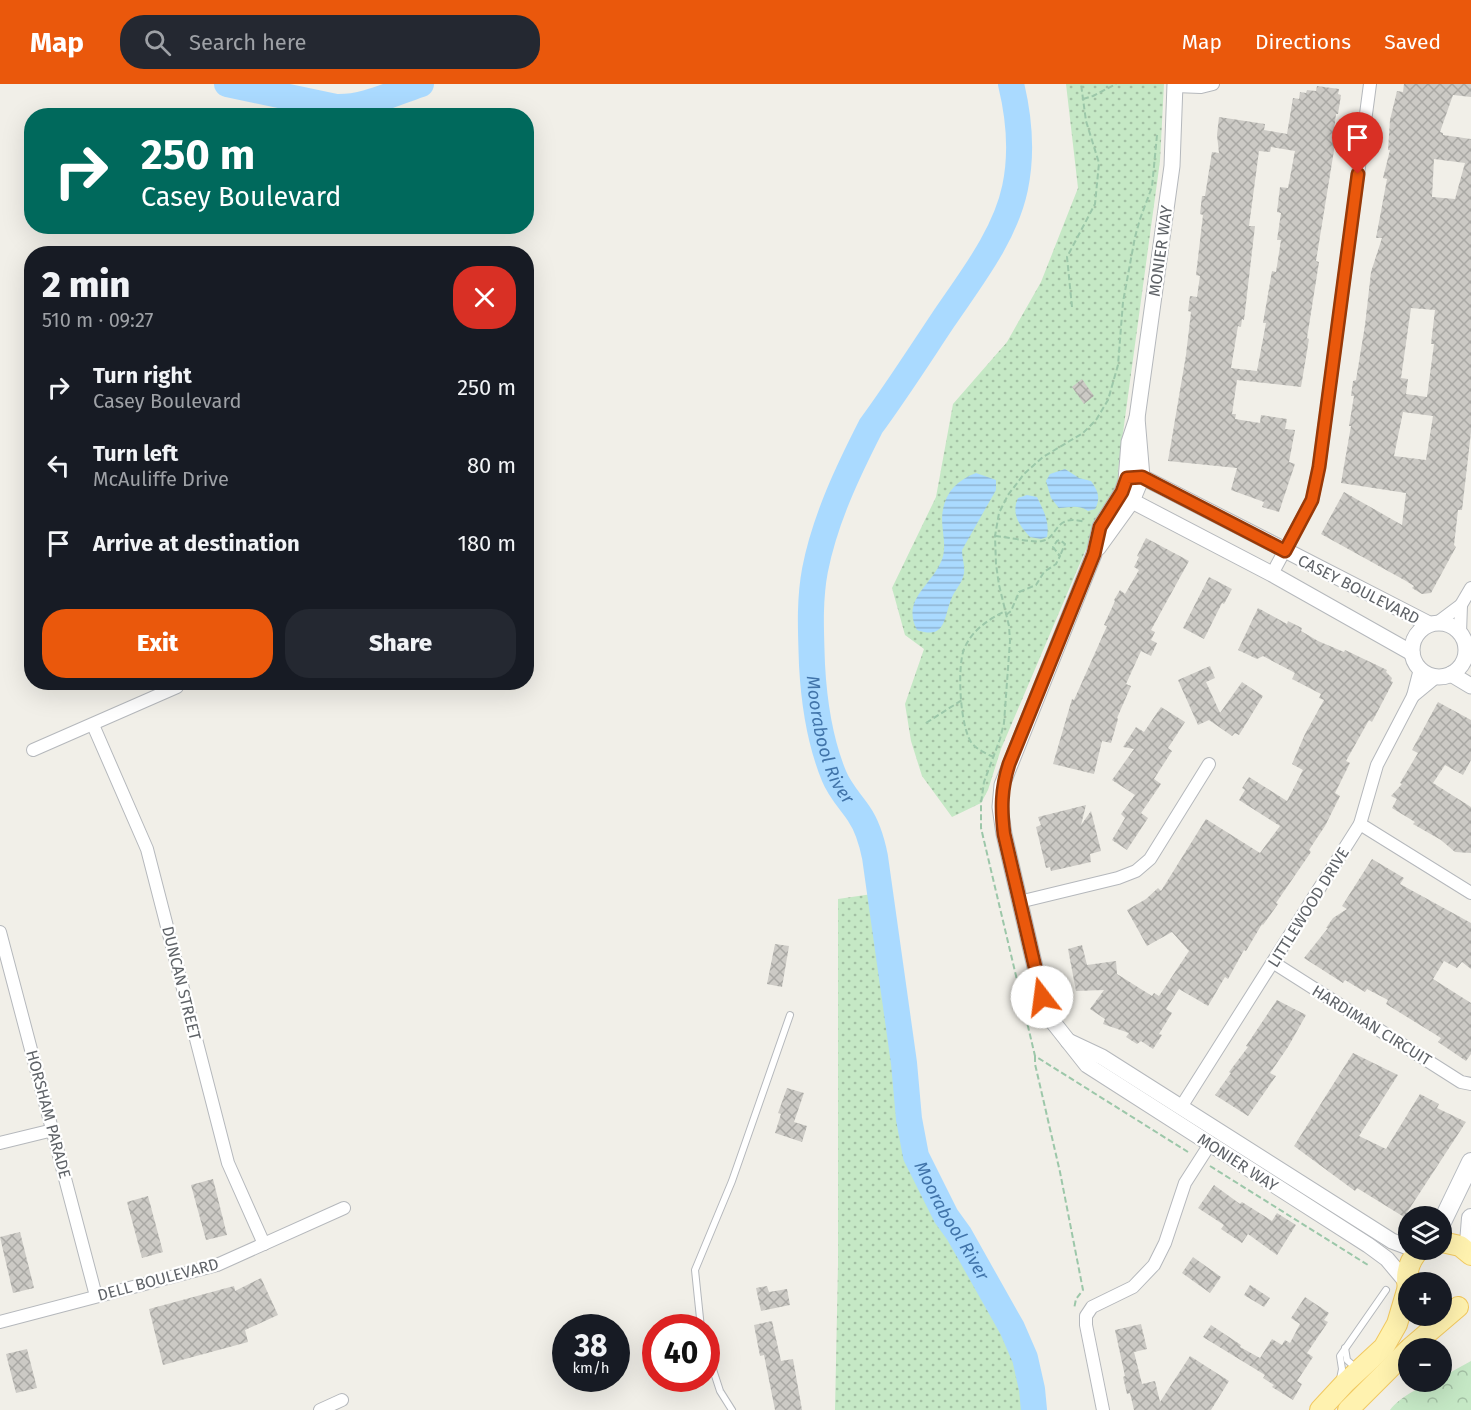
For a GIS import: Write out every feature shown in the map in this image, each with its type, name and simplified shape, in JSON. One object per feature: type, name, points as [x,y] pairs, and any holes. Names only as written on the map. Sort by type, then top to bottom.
[{"type":"main road","points":[[1450,1206],[1471,1162]]},
{"type":"main road","points":[[1471,1218],[1469,1239],[1471,1251]]},
{"type":"main road","points":[[1452,1244],[1460,1246],[1471,1255]]},
{"type":"main road","points":[[1422,1338],[1461,1305]]},
{"type":"main road","points":[[1326,1403],[1388,1341],[1398,1321]]},
{"type":"main road","points":[[1348,1410],[1398,1360]]},
{"type":"street","points":[[1175,85],[1201,87],[1213,84]]},
{"type":"street","points":[[1272,574],[1312,500],[1319,467],[1370,84]]},
{"type":"street","name":"MONIER WAY","points":[[1175,85],[1172,166],[1137,418],[1129,442],[1131,487],[1094,554],[1002,785],[1000,807],[1004,834],[1042,997],[1053,1022],[1068,1041],[1107,1060],[1177,1114],[1210,1144],[1378,1252],[1398,1273]]},
{"type":"street","name":"CASEY BOULEVARD","points":[[1131,487],[1285,551],[1433,623]]},
{"type":"street","name":"CASEY BOULEVARD","points":[[1131,487],[1272,574],[1412,653]]},
{"type":"street","points":[[1471,588],[1461,605],[1416,635],[1412,644],[1414,662],[1427,674],[1444,676],[1471,686]]},
{"type":"street","points":[[1444,676],[1461,666],[1465,658],[1466,644],[1461,605]]},
{"type":"street","points":[[1433,623],[1454,627],[1466,644]]},
{"type":"street","name":"LITTLEWOOD DRIVE","points":[[1177,1114],[1360,824],[1377,765],[1413,696],[1420,669]]},
{"type":"street","name":"LITTLEWOOD DRIVE","points":[[1413,696],[1444,676]]},
{"type":"street","points":[[33,750],[170,690]]},
{"type":"street","name":"DUNCAN STREET","points":[[93,725],[147,849],[228,1163],[264,1244]]},
{"type":"street","points":[[1019,902],[1118,878],[1136,871],[1150,859],[1209,765]]},
{"type":"street","points":[[1360,824],[1471,893]]},
{"type":"street","name":"HORSHAM PARADE","points":[[0,932],[5,969],[53,1130],[96,1296]]},
{"type":"street","name":"HARDIMAN CIRCUIT","points":[[1274,963],[1461,1082],[1471,1084]]},
{"type":"street","name":"MONIER WAY","points":[[1177,1114],[1218,1131],[1398,1243]]},
{"type":"street","points":[[0,1143],[53,1130]]},
{"type":"street","points":[[1103,1410],[1086,1323],[1088,1312],[1098,1303],[1133,1287],[1150,1270],[1165,1243],[1185,1183],[1218,1131]]},
{"type":"street","name":"DELL BOULEVARD","points":[[0,1322],[217,1265],[344,1208]]},
{"type":"street","points":[[320,1410],[342,1400]]},
{"type":"lane","points":[[700,1314],[695,1270],[732,1181],[790,1015]]},
{"type":"lane","points":[[1326,1403],[1341,1376],[1340,1356],[1386,1290]]},
{"type":"lane","points":[[1345,1348],[1347,1360],[1359,1370]]},
{"type":"lane","points":[[720,1391],[732,1410]]},
{"type":"path","points":[[1072,307],[1067,257],[1095,204],[1099,163],[1086,121],[1082,84]]},
{"type":"path","points":[[1083,99],[1116,84]]},
{"type":"path","points":[[1075,1315],[1075,1302],[1083,1290],[1035,1056],[981,828],[984,782],[1004,723],[1010,641],[997,575],[995,536],[999,513],[1017,481],[1043,457],[1083,433],[1096,420],[1108,400],[1119,365],[1124,302],[1135,237],[1152,187],[1157,131]]},
{"type":"path","points":[[995,536],[1040,542],[1049,538],[1065,521],[1086,522]]},
{"type":"path","points":[[994,757],[983,753],[971,743],[966,730],[960,667],[964,649],[974,633],[987,621],[1011,611],[1019,592],[1036,585],[1044,572],[1056,564],[1060,556],[1065,544],[1060,540],[1053,548],[1060,556]]},
{"type":"path","points":[[926,723],[962,700]]},
{"type":"path","points":[[1035,1056],[1377,1270]]},
{"type":"green space","points":[[1066,84],[1164,84],[1160,161],[1117,491],[1101,514],[1001,749],[988,790],[981,803],[952,817],[922,776],[911,741],[905,704],[924,649],[905,635],[892,588],[936,497],[953,404],[1007,342],[1041,282],[1078,188]]},
{"type":"green space","points":[[879,893],[916,1156],[932,1191],[990,1266],[1026,1410],[835,1410],[838,1265],[838,899]]},
{"type":"green space","points":[[1471,1361],[1471,1410],[1390,1410],[1412,1392],[1452,1392],[1452,1371]]},
{"type":"water","points":[[1065,469],[1079,478],[1091,481],[1098,495],[1095,509],[1088,511],[1077,507],[1059,508],[1051,498],[1046,481],[1050,474]]},
{"type":"water","points":[[976,473],[996,480],[996,490],[962,550],[963,576],[953,595],[943,624],[934,632],[917,630],[913,620],[915,603],[918,595],[935,573],[944,553],[942,518],[945,502],[956,485]]},
{"type":"water","points":[[1027,495],[1037,497],[1044,511],[1047,521],[1047,537],[1041,539],[1030,537],[1017,519],[1015,509],[1018,498]]},
{"type":"building","points":[[1404,84],[1471,84],[1471,97],[1453,95],[1440,132],[1443,135],[1471,139],[1471,432],[1462,510],[1458,510],[1454,545],[1456,547],[1431,593],[1422,594],[1406,581],[1321,534],[1344,492],[1402,525],[1406,493],[1341,483],[1351,426],[1349,426],[1354,396],[1351,396],[1353,381],[1356,380],[1371,272],[1382,238],[1376,238],[1387,179],[1383,178],[1390,150],[1388,150],[1390,120],[1397,91],[1403,92]],"holes":[[[1434,159],[1465,163],[1455,199],[1432,197]],[[1411,308],[1435,310],[1431,344],[1434,344],[1427,397],[1406,394],[1408,379],[1401,378]],[[1403,412],[1433,416],[1426,460],[1394,456]]]},
{"type":"building","points":[[1317,86],[1339,89],[1338,94],[1341,95],[1338,114],[1336,114],[1333,138],[1336,138],[1316,261],[1319,262],[1301,387],[1237,380],[1232,414],[1236,414],[1235,419],[1260,423],[1261,415],[1287,419],[1285,429],[1295,430],[1289,462],[1295,464],[1279,512],[1262,507],[1264,502],[1231,490],[1237,468],[1168,461],[1186,355],[1191,312],[1188,311],[1190,296],[1197,297],[1200,276],[1196,275],[1203,215],[1200,214],[1202,196],[1205,196],[1212,152],[1219,153],[1217,135],[1219,117],[1265,124],[1264,130],[1287,134],[1293,98],[1299,99],[1300,92],[1316,91]],"holes":[[[1271,147],[1295,151],[1288,188],[1280,187],[1277,212],[1281,213],[1277,240],[1281,240],[1276,272],[1272,271],[1257,371],[1231,368],[1238,326],[1241,327],[1242,319],[1244,320],[1255,226],[1249,226],[1259,151],[1270,152]]]},
{"type":"building","points":[[1082,379],[1094,396],[1084,404],[1072,387]]},
{"type":"building","points":[[1146,538],[1189,561],[1151,630],[1155,632],[1151,640],[1157,643],[1151,656],[1141,651],[1126,684],[1131,686],[1117,718],[1111,743],[1102,741],[1094,774],[1053,764],[1072,699],[1074,700],[1107,626],[1104,625],[1114,600],[1120,590],[1125,594],[1139,570],[1134,567]]},
{"type":"building","points":[[1209,577],[1232,589],[1224,604],[1222,603],[1204,639],[1183,628]]},
{"type":"building","points":[[1258,608],[1287,624],[1288,621],[1302,628],[1301,631],[1318,641],[1344,652],[1345,650],[1387,670],[1393,682],[1372,722],[1369,720],[1346,761],[1350,763],[1335,793],[1340,796],[1325,826],[1309,850],[1311,852],[1276,903],[1278,904],[1262,924],[1246,951],[1244,950],[1228,979],[1225,977],[1208,1006],[1179,989],[1166,1009],[1172,1013],[1153,1049],[1141,1041],[1137,1044],[1126,1037],[1129,1033],[1103,1024],[1105,1019],[1090,1009],[1104,990],[1076,991],[1068,949],[1082,945],[1087,965],[1116,961],[1117,974],[1152,996],[1154,993],[1159,996],[1189,951],[1172,932],[1147,946],[1127,910],[1146,899],[1158,888],[1161,891],[1206,819],[1260,853],[1280,826],[1239,800],[1245,790],[1242,788],[1249,777],[1287,801],[1303,770],[1292,764],[1324,700],[1319,698],[1321,694],[1292,679],[1295,673],[1263,656],[1257,659],[1238,650]]},
{"type":"building","points":[[1210,666],[1215,678],[1206,682],[1220,713],[1242,682],[1263,696],[1239,735],[1235,733],[1232,736],[1209,720],[1198,725],[1178,680]]},
{"type":"building","points":[[1438,702],[1471,720],[1471,760],[1463,775],[1445,765],[1433,783],[1471,807],[1471,853],[1455,852],[1441,840],[1413,824],[1415,822],[1392,808],[1397,799],[1391,796],[1402,784],[1400,783],[1418,753],[1412,750]]},
{"type":"building","points":[[1161,707],[1185,722],[1168,748],[1172,751],[1154,779],[1161,784],[1141,813],[1148,818],[1127,850],[1112,840],[1125,818],[1121,814],[1135,795],[1112,780],[1134,749],[1123,747],[1136,727],[1144,732]]},
{"type":"building","points":[[1086,805],[1081,825],[1091,811],[1101,851],[1090,854],[1091,862],[1051,871],[1050,867],[1046,868],[1036,827],[1041,825],[1038,817]]},
{"type":"building","points":[[1372,859],[1404,878],[1400,884],[1471,923],[1471,969],[1462,962],[1457,968],[1444,961],[1433,979],[1471,1003],[1471,1054],[1466,1061],[1438,1042],[1441,1038],[1386,1004],[1388,1000],[1367,989],[1365,992],[1345,980],[1343,983],[1304,958],[1328,928],[1326,928],[1333,918],[1347,909],[1342,906]]},
{"type":"building","points":[[775,944],[789,946],[782,987],[767,984]]},
{"type":"building","points":[[1277,1000],[1306,1015],[1270,1073],[1276,1076],[1248,1116],[1215,1095]]},
{"type":"building","points":[[1353,1053],[1398,1075],[1359,1136],[1386,1149],[1420,1094],[1439,1104],[1437,1108],[1466,1122],[1411,1206],[1398,1206],[1398,1213],[1357,1188],[1355,1191],[1294,1146]]},
{"type":"building","points":[[787,1088],[804,1093],[794,1122],[807,1126],[802,1142],[775,1133],[781,1114],[778,1113]]},
{"type":"building","points":[[213,1179],[227,1235],[206,1240],[191,1185]]},
{"type":"building","points":[[1214,1185],[1240,1204],[1242,1202],[1272,1221],[1277,1213],[1296,1225],[1277,1255],[1248,1234],[1242,1243],[1221,1229],[1224,1225],[1198,1208]]},
{"type":"building","points":[[148,1196],[163,1252],[142,1258],[127,1202]]},
{"type":"building","points":[[20,1232],[34,1288],[13,1293],[0,1237]]},
{"type":"building","points":[[1193,1257],[1221,1277],[1210,1293],[1182,1273]]},
{"type":"building","points":[[261,1278],[278,1315],[245,1330],[248,1342],[163,1365],[149,1309],[234,1286],[235,1291]]},
{"type":"building","points":[[1250,1285],[1270,1298],[1264,1307],[1244,1295]]},
{"type":"building","points":[[767,1286],[769,1292],[787,1289],[790,1305],[761,1311],[756,1288]]},
{"type":"building","points":[[1305,1297],[1329,1313],[1324,1320],[1328,1322],[1307,1353],[1313,1357],[1297,1381],[1302,1384],[1293,1400],[1272,1387],[1274,1385],[1263,1378],[1265,1375],[1203,1337],[1211,1325],[1241,1345],[1240,1347],[1260,1358],[1272,1339],[1282,1345],[1285,1340],[1290,1343],[1300,1324],[1291,1318]]},
{"type":"building","points":[[772,1321],[781,1361],[793,1359],[802,1410],[775,1410],[764,1355],[760,1356],[754,1325]]},
{"type":"building","points":[[1141,1324],[1147,1349],[1134,1352],[1142,1384],[1155,1381],[1160,1402],[1190,1356],[1229,1381],[1211,1410],[1134,1410],[1130,1393],[1127,1394],[1115,1330]]},
{"type":"building","points":[[27,1349],[37,1388],[16,1393],[6,1354]]},
{"type":"waterway","name":"Moorabool River","points":[[227,84],[336,107],[368,103],[421,84]]},
{"type":"waterway","name":"Moorabool River","points":[[1011,84],[1018,123],[1019,149],[1015,188],[1010,206],[985,257],[871,426],[854,460],[831,514],[819,551],[813,582],[811,629],[814,693],[825,750],[836,781],[865,824],[875,857],[904,1063],[909,1119],[916,1156],[946,1216],[959,1234],[1012,1328],[1025,1358],[1034,1410]]},
{"type":"route","points":[[1042,997],[1024,926],[1000,807],[1002,785],[1009,764],[1094,554],[1100,527],[1122,492],[1127,478],[1142,477],[1285,551],[1312,500],[1319,467],[1358,174]]}]
